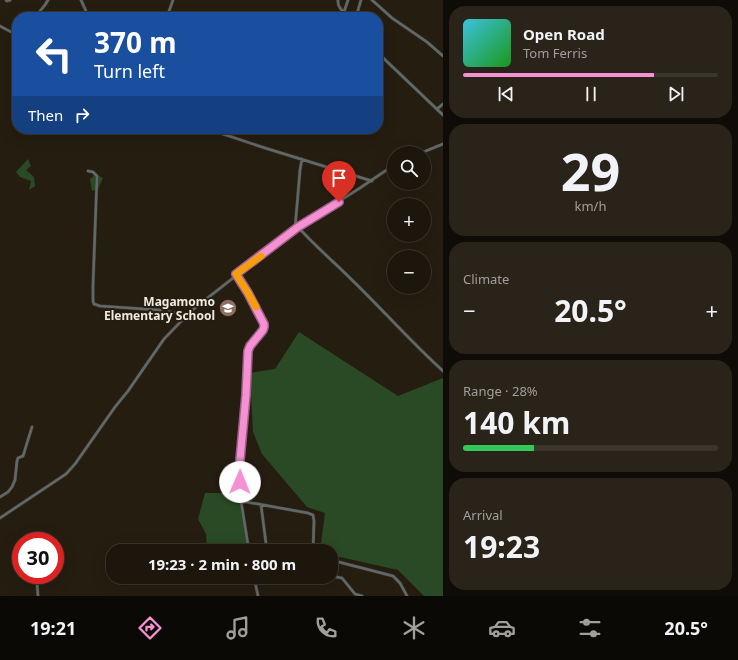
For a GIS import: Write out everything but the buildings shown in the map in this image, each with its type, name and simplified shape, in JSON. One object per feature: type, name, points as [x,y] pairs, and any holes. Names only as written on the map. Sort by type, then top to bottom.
[{"type":"street","points":[[6,0],[10,0]]},
{"type":"street","points":[[40,12],[48,0]]},
{"type":"street","points":[[81,0],[87,12]]},
{"type":"street","points":[[169,12],[173,0]]},
{"type":"street","points":[[338,0],[338,5],[344,12]]},
{"type":"street","points":[[344,12],[348,0]]},
{"type":"street","points":[[357,12],[361,0]]},
{"type":"street","points":[[372,0],[392,18],[428,42],[443,56]]},
{"type":"street","points":[[0,26],[12,32]]},
{"type":"street","points":[[383,58],[443,115]]},
{"type":"street","points":[[437,110],[443,104]]},
{"type":"street","points":[[223,134],[372,181]]},
{"type":"street","points":[[431,149],[443,144]]},
{"type":"street","points":[[296,228],[302,160]]},
{"type":"street","points":[[0,518],[66,474],[128,391],[164,339],[186,315],[296,228],[387,170]]},
{"type":"street","points":[[88,171],[93,172],[97,176],[93,286],[94,304],[100,306],[159,310],[186,315]]},
{"type":"street","points":[[296,228],[351,279],[443,371]]},
{"type":"street","points":[[236,274],[264,324],[263,330],[250,346],[248,351],[246,395],[239,471],[241,501],[248,544]]},
{"type":"street","points":[[0,497],[8,492],[12,487],[15,480],[17,461],[18,458],[23,456],[32,427]]},
{"type":"street","points":[[240,482],[249,483]]},
{"type":"street","points":[[241,501],[308,513],[313,516],[313,544]]},
{"type":"street","points":[[261,505],[266,544]]},
{"type":"street","points":[[338,562],[393,576],[400,583],[407,596]]},
{"type":"street","points":[[338,577],[342,578],[355,594],[362,596]]},
{"type":"street","points":[[37,584],[38,596]]},
{"type":"street","points":[[255,584],[258,596]]},
{"type":"green space","points":[[28,159],[31,166],[26,170],[34,177],[35,186],[29,190],[31,181],[20,177],[16,172]]},
{"type":"green space","points":[[96,174],[103,178],[98,189],[92,191],[90,179]]},
{"type":"green space","points":[[299,332],[398,396],[443,378],[443,596],[424,596],[398,570],[338,557],[338,544],[321,544],[325,513],[307,507],[262,454],[253,432],[250,373],[275,369]]},
{"type":"green space","points":[[205,493],[241,493],[249,544],[207,544],[206,534],[198,519]]},
{"type":"slow traffic","points":[[256,307],[236,274],[261,256]]},
{"type":"place","name":"Magamomo Elementary School","points":[[228,308]]},
{"type":"route","points":[[240,482],[239,471],[246,395],[248,348],[263,330],[264,324],[236,274],[298,227],[339,202]]}]
